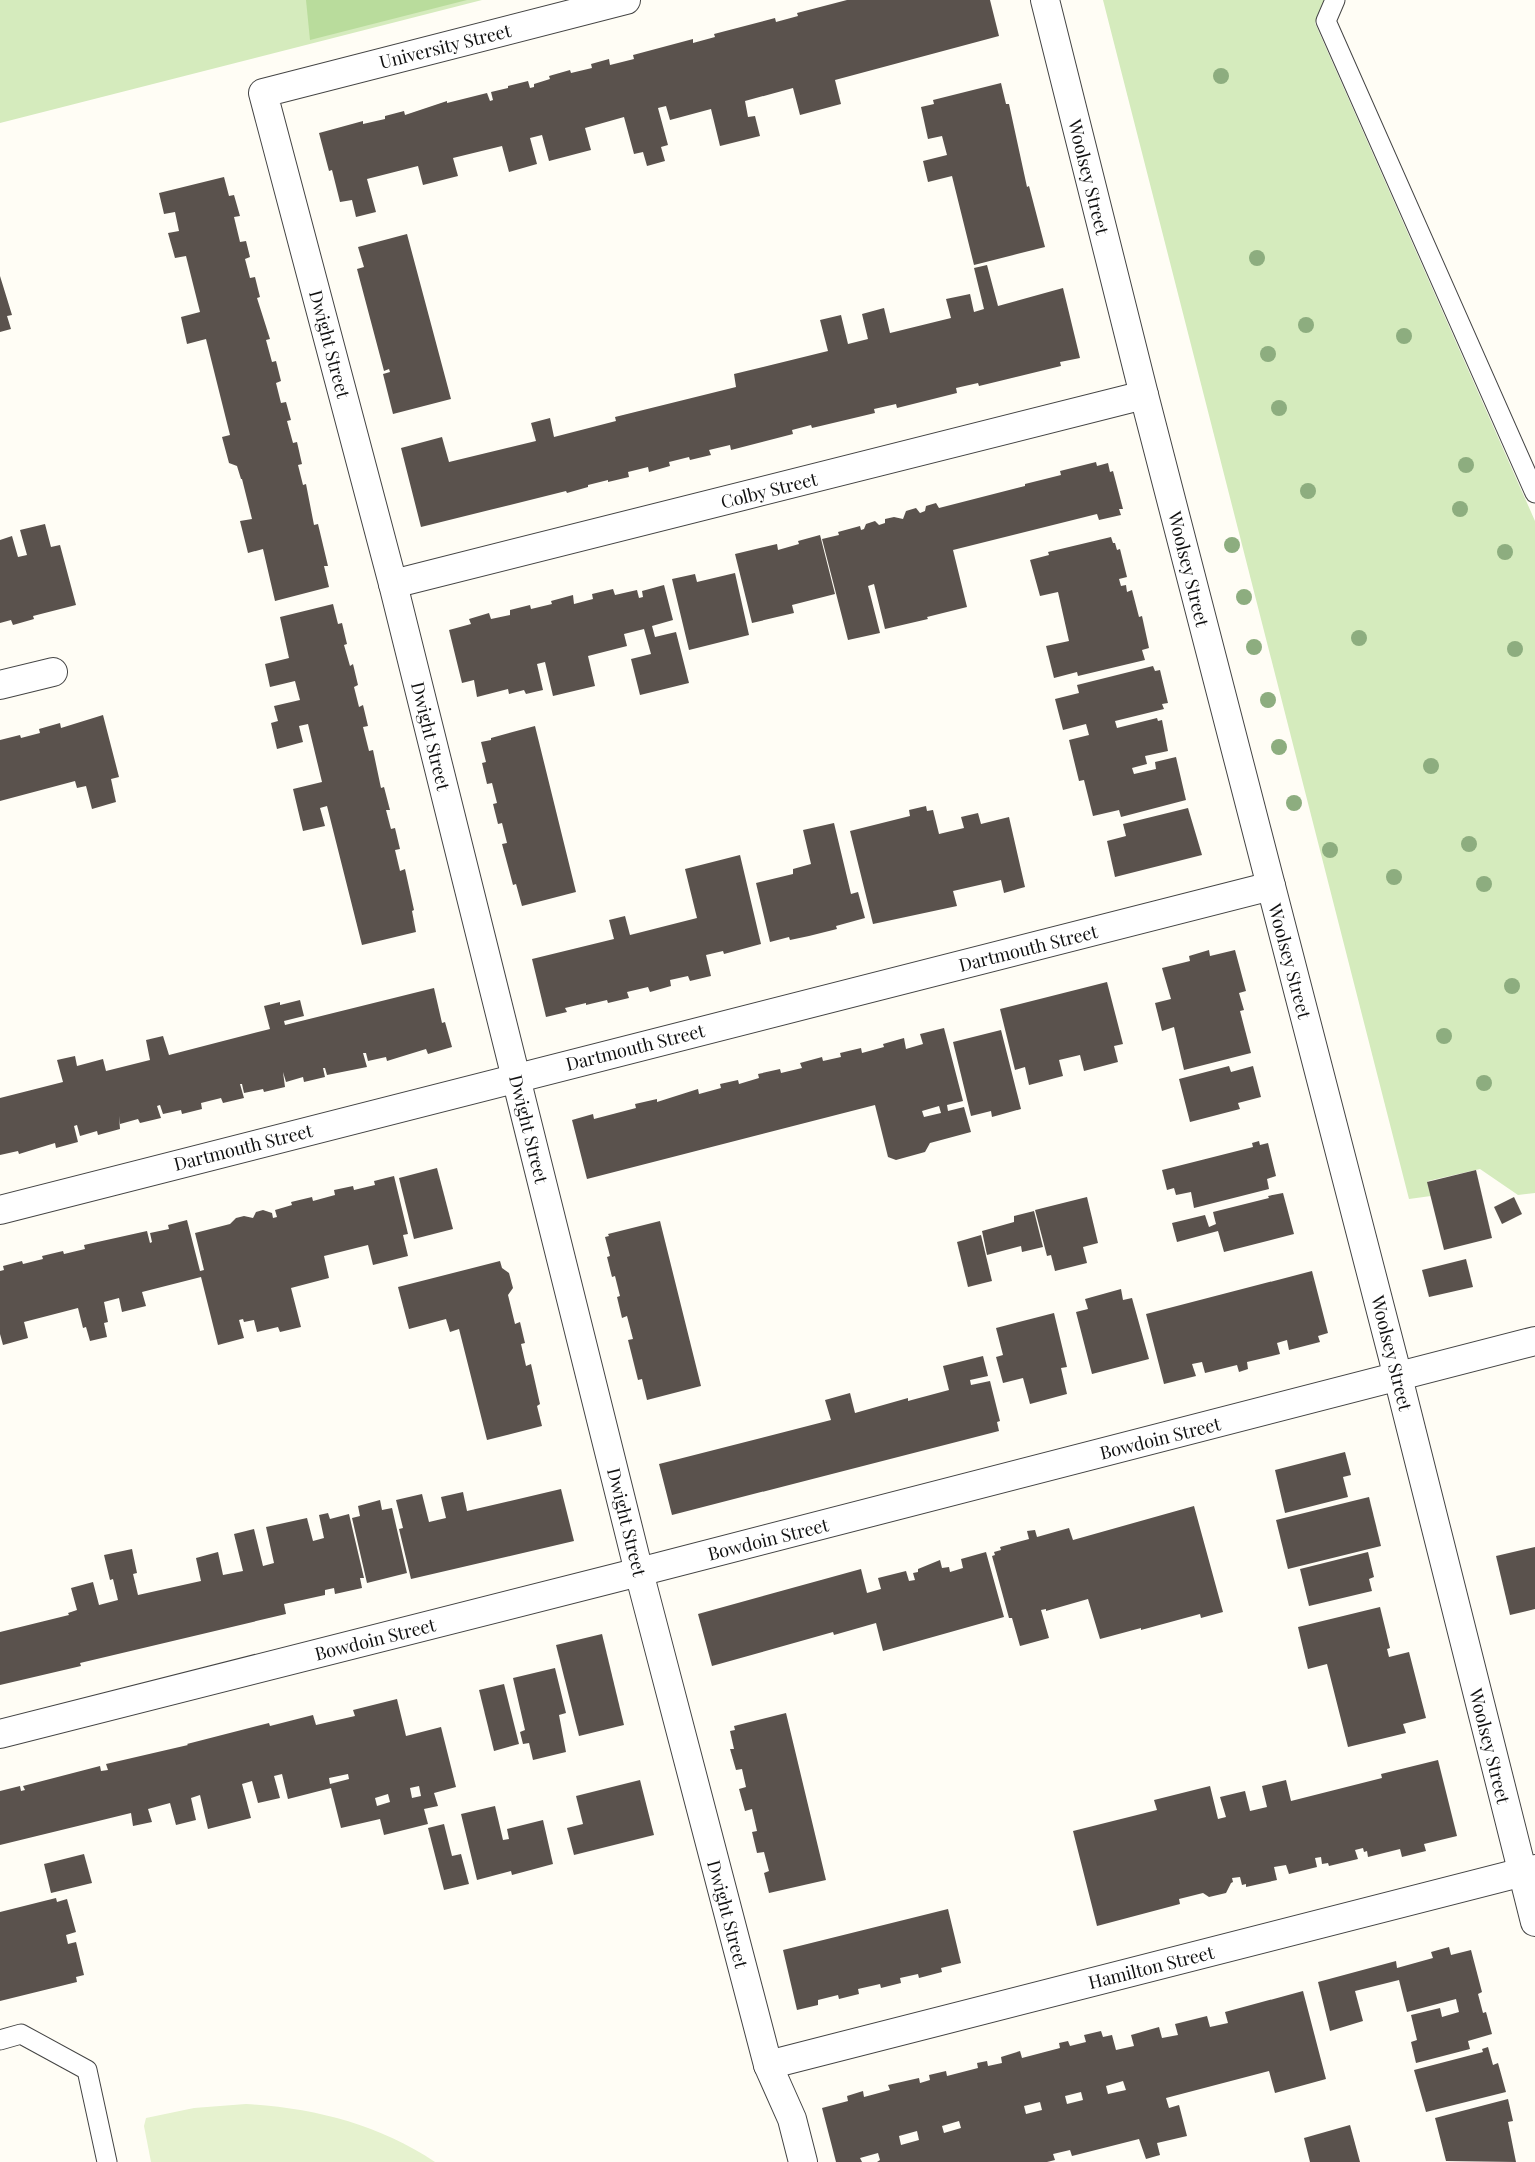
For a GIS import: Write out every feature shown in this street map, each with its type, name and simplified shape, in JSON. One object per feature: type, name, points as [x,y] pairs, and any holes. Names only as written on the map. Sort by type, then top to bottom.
[{"type":"street","name":"University Street","points":[[263,93],[626,0]]},
{"type":"street","name":"Woolsey Street","points":[[1045,0],[1144,396],[1398,1377],[1529,1871],[1535,1922]]},
{"type":"street","name":"Dwight Street","points":[[263,93],[393,584],[639,1572],[768,2064],[792,2119],[803,2162]]},
{"type":"street","name":"Colby Street","points":[[393,584],[1144,396]]},
{"type":"street","points":[[0,685],[53,672]]},
{"type":"street","name":"Dartmouth Street","points":[[0,1210],[1271,886]]},
{"type":"street","name":"Bowdoin Street","points":[[0,1734],[639,1572],[1535,1341]]},
{"type":"street","name":"Hamilton Street","points":[[768,2064],[1529,1871]]},
{"type":"lane","points":[[1335,0],[1326,21],[1535,493]]},
{"type":"lane","points":[[0,2040],[22,2034],[87,2070],[107,2162]]},
{"type":"green space","points":[[0,0],[482,0],[0,123]]},
{"type":"green space","points":[[306,0],[467,0],[310,40]]},
{"type":"green space","points":[[1103,0],[1326,0],[1315,23],[1535,521],[1535,1193],[1518,1195],[1480,1169],[1428,1181],[1431,1196],[1409,1199]]},
{"type":"green space","points":[[246,2104],[296,2109],[345,2120],[391,2137],[435,2162],[151,2162],[144,2126],[146,2118],[194,2108]]},
{"type":"building","points":[[847,0],[990,0],[999,36],[835,80],[841,104],[800,115],[793,88],[745,101],[748,117],[755,116],[760,136],[720,146],[711,109],[670,120],[666,106],[658,108],[668,145],[661,147],[665,161],[647,166],[643,152],[634,154],[624,117],[585,128],[591,150],[549,161],[542,135],[530,138],[537,164],[509,172],[502,146],[453,158],[458,176],[423,185],[418,166],[367,179],[376,212],[356,217],[352,200],[340,202],[332,170],[329,171],[319,133],[363,121],[363,124],[385,119],[385,116],[404,111],[405,115],[447,101],[447,103],[487,93],[490,101],[493,100],[491,92],[508,88],[508,86],[528,81],[530,88],[534,87],[534,84],[550,79],[549,76],[570,70],[571,73],[592,68],[591,64],[609,59],[610,65],[634,59],[633,55],[693,39],[693,43],[715,37],[714,34],[775,18],[776,22],[798,16],[797,13]]},
{"type":"building","points":[[1001,83],[1006,104],[1009,104],[1027,187],[1029,186],[1045,247],[974,265],[952,176],[928,182],[923,161],[947,155],[942,136],[928,139],[921,107],[934,104],[933,100]]},
{"type":"building","points":[[224,177],[229,196],[234,195],[240,216],[234,217],[240,242],[246,241],[250,257],[245,259],[250,278],[255,277],[260,297],[257,298],[270,339],[266,340],[272,362],[276,361],[281,381],[276,383],[281,403],[286,402],[291,420],[287,421],[293,443],[297,442],[302,464],[298,465],[303,485],[306,484],[314,525],[318,524],[328,566],[324,566],[329,587],[275,601],[263,549],[248,553],[240,521],[252,519],[242,479],[237,466],[229,463],[222,437],[230,435],[206,339],[187,344],[181,317],[200,312],[186,256],[175,258],[168,233],[179,231],[175,212],[164,214],[159,193]]},
{"type":"building","points":[[407,234],[451,399],[393,414],[383,374],[390,372],[389,369],[384,371],[357,269],[364,267],[358,247]]},
{"type":"building","points":[[987,265],[998,306],[1063,288],[1080,358],[1060,362],[1061,366],[979,386],[978,383],[956,388],[957,393],[897,408],[896,404],[874,409],[875,413],[812,428],[811,425],[792,430],[793,434],[731,450],[730,445],[709,450],[711,455],[690,460],[689,457],[669,462],[670,466],[649,472],[648,467],[628,472],[629,477],[608,482],[608,480],[567,493],[566,491],[421,527],[401,448],[442,437],[449,462],[536,441],[531,423],[550,418],[554,437],[616,421],[615,417],[736,387],[734,374],[828,351],[820,320],[841,315],[848,344],[868,339],[862,314],[884,308],[890,333],[951,318],[946,299],[970,294],[974,312],[984,309],[974,268]]},
{"type":"building","points":[[0,276],[12,315],[7,316],[11,329],[0,332]]},
{"type":"building","points":[[1096,462],[1097,466],[1108,463],[1110,472],[1113,471],[1123,509],[1119,509],[1121,515],[1099,520],[1097,514],[953,550],[967,607],[927,617],[928,619],[885,629],[874,584],[868,586],[880,633],[848,640],[822,539],[839,535],[838,532],[860,526],[861,530],[864,529],[866,524],[875,521],[879,525],[885,523],[885,519],[894,517],[903,519],[906,511],[916,508],[920,513],[925,511],[926,506],[936,503],[939,508],[1025,486],[1025,484],[1061,475],[1060,471]]},
{"type":"building","points":[[45,524],[51,547],[60,545],[76,605],[33,616],[34,619],[13,625],[11,620],[0,623],[0,540],[12,536],[18,557],[27,555],[20,530]]},
{"type":"building","points":[[820,535],[835,594],[792,605],[794,613],[752,623],[735,554],[777,544],[778,550],[799,544],[798,541]]},
{"type":"building","points":[[1111,537],[1117,550],[1120,549],[1127,577],[1119,579],[1121,586],[1126,585],[1127,592],[1132,590],[1139,617],[1142,616],[1149,648],[1142,650],[1145,660],[1078,676],[1077,672],[1054,678],[1046,646],[1069,641],[1058,592],[1040,596],[1030,560],[1049,555],[1048,552]]},
{"type":"building","points":[[735,573],[749,635],[689,650],[672,579],[695,574],[697,582]]},
{"type":"building","points":[[664,585],[673,620],[652,626],[655,637],[676,632],[689,683],[640,695],[631,659],[651,654],[644,629],[624,634],[627,646],[588,656],[595,686],[553,696],[545,662],[537,664],[543,690],[526,694],[524,690],[509,694],[508,689],[477,697],[474,680],[462,683],[449,630],[471,624],[469,619],[489,613],[491,619],[510,615],[510,610],[530,605],[531,609],[552,604],[551,601],[573,595],[574,604],[593,599],[592,594],[613,589],[615,595],[637,590],[639,598],[643,597],[642,591]]},
{"type":"building","points":[[333,604],[338,624],[342,623],[347,644],[344,645],[350,666],[353,664],[358,685],[354,687],[359,707],[363,705],[368,726],[363,727],[369,751],[373,750],[381,788],[384,787],[390,810],[386,810],[391,829],[395,828],[400,849],[395,850],[400,871],[405,869],[414,910],[412,911],[416,932],[362,945],[327,806],[320,808],[325,826],[303,831],[293,789],[322,782],[308,724],[299,726],[303,742],[277,749],[271,723],[278,721],[274,706],[300,700],[295,681],[270,687],[265,664],[289,658],[280,617]]},
{"type":"building","points":[[1153,666],[1155,671],[1160,670],[1168,703],[1162,704],[1164,709],[1115,721],[1117,728],[1157,718],[1158,721],[1162,720],[1168,751],[1145,756],[1147,764],[1132,768],[1134,774],[1156,769],[1155,762],[1176,757],[1186,800],[1121,817],[1119,810],[1093,816],[1084,780],[1079,781],[1069,740],[1089,735],[1086,724],[1063,730],[1055,699],[1079,693],[1077,685]]},
{"type":"building","points":[[103,715],[119,777],[111,779],[116,802],[92,809],[86,786],[77,788],[75,781],[0,801],[0,740],[20,735],[21,738],[40,733],[39,729],[60,723],[61,728]]},
{"type":"building","points":[[535,726],[576,892],[522,906],[516,884],[513,885],[502,844],[507,843],[502,823],[498,824],[493,804],[497,803],[492,783],[487,784],[482,763],[486,762],[481,742]]},
{"type":"building","points":[[926,806],[927,811],[933,810],[939,834],[964,828],[961,817],[978,813],[981,824],[1009,817],[1025,887],[1004,893],[1001,880],[953,891],[957,906],[873,924],[850,831],[910,816],[909,810]]},
{"type":"building","points":[[1188,808],[1202,855],[1115,877],[1107,841],[1126,836],[1123,824]]},
{"type":"building","points":[[834,823],[851,894],[858,892],[865,918],[836,926],[837,929],[790,940],[789,937],[770,942],[756,883],[793,874],[793,869],[811,864],[803,830]]},
{"type":"building","points":[[740,855],[761,944],[724,954],[723,951],[706,955],[711,976],[690,981],[688,976],[670,980],[671,986],[650,992],[648,987],[627,992],[629,998],[608,1003],[607,1000],[586,1005],[586,1003],[565,1008],[567,1012],[546,1017],[532,959],[614,939],[609,920],[625,916],[630,935],[697,918],[685,869]]},
{"type":"building","points":[[1209,950],[1210,956],[1235,950],[1246,991],[1239,993],[1244,1010],[1240,1011],[1251,1053],[1184,1070],[1174,1027],[1162,1031],[1155,1003],[1171,999],[1162,968],[1190,961],[1189,956]]},
{"type":"building","points":[[1107,982],[1123,1044],[1114,1046],[1118,1062],[1084,1071],[1080,1055],[1059,1060],[1063,1076],[1029,1085],[1025,1067],[1015,1070],[1000,1009]]},
{"type":"building","points":[[434,988],[442,1023],[445,1022],[452,1047],[428,1054],[426,1049],[387,1061],[386,1057],[368,1061],[366,1053],[363,1053],[367,1067],[327,1075],[325,1068],[323,1068],[325,1077],[304,1082],[303,1077],[286,1082],[283,1072],[285,1087],[264,1092],[263,1089],[244,1093],[242,1084],[240,1084],[244,1098],[223,1103],[221,1098],[201,1103],[202,1109],[182,1114],[181,1110],[163,1114],[160,1105],[157,1106],[161,1118],[140,1123],[138,1119],[120,1124],[119,1116],[120,1129],[98,1135],[97,1131],[80,1136],[77,1125],[74,1126],[78,1142],[56,1148],[55,1143],[19,1154],[18,1151],[0,1155],[0,1098],[63,1082],[57,1060],[75,1056],[77,1066],[103,1059],[106,1071],[150,1060],[146,1040],[163,1036],[169,1055],[270,1029],[264,1006],[280,1002],[280,1005],[300,1000],[304,1016],[284,1021],[285,1025]]},
{"type":"building","points":[[944,1028],[963,1101],[947,1105],[948,1111],[964,1107],[971,1132],[930,1143],[925,1152],[896,1160],[888,1157],[875,1105],[587,1179],[572,1120],[593,1114],[594,1119],[636,1108],[635,1104],[657,1099],[657,1102],[698,1089],[699,1094],[721,1088],[720,1084],[738,1080],[739,1084],[759,1078],[758,1074],[780,1069],[781,1073],[802,1068],[800,1063],[822,1057],[823,1061],[841,1057],[840,1053],[861,1048],[862,1053],[884,1047],[883,1044],[904,1038],[906,1049],[923,1044],[920,1034]],"holes":[[[939,1106],[941,1113],[924,1117],[922,1111]]]},
{"type":"building","points":[[1001,1030],[1021,1109],[992,1117],[991,1111],[971,1116],[953,1042]]},
{"type":"building","points":[[1229,1066],[1231,1072],[1253,1066],[1261,1097],[1238,1103],[1240,1109],[1190,1122],[1179,1079]]},
{"type":"building","points":[[1259,1141],[1260,1145],[1268,1143],[1276,1176],[1267,1179],[1269,1189],[1194,1208],[1191,1192],[1176,1195],[1174,1188],[1167,1190],[1162,1170],[1253,1147],[1252,1143]]},
{"type":"building","points":[[437,1168],[453,1229],[414,1239],[399,1178]]},
{"type":"building","points":[[1476,1170],[1492,1238],[1444,1250],[1427,1182]]},
{"type":"building","points":[[394,1176],[408,1234],[403,1235],[408,1256],[373,1265],[368,1245],[324,1256],[329,1278],[291,1288],[301,1327],[280,1332],[278,1327],[257,1332],[254,1320],[244,1322],[243,1319],[239,1320],[244,1338],[218,1345],[201,1277],[142,1292],[146,1306],[122,1312],[119,1298],[104,1302],[108,1322],[104,1323],[107,1337],[90,1341],[86,1327],[83,1328],[78,1308],[24,1322],[28,1338],[3,1345],[0,1334],[0,1271],[4,1270],[3,1266],[22,1261],[23,1264],[43,1259],[42,1256],[63,1251],[64,1254],[85,1249],[84,1245],[147,1231],[150,1243],[152,1242],[150,1233],[169,1229],[168,1225],[187,1220],[200,1271],[204,1270],[195,1233],[230,1224],[236,1218],[244,1216],[253,1218],[256,1212],[263,1210],[272,1213],[273,1218],[277,1217],[275,1210],[292,1205],[291,1202],[312,1197],[313,1201],[335,1195],[334,1190],[353,1186],[354,1190],[375,1185],[374,1181]]},
{"type":"building","points":[[1283,1193],[1294,1234],[1224,1252],[1218,1231],[1177,1242],[1172,1223],[1205,1215],[1209,1227],[1216,1224],[1213,1212]]},
{"type":"building","points":[[1087,1197],[1098,1243],[1083,1247],[1087,1263],[1055,1271],[1051,1255],[1047,1256],[1035,1210]]},
{"type":"building","points":[[1514,1197],[1522,1214],[1502,1224],[1494,1207]]},
{"type":"building","points":[[1034,1211],[1043,1247],[1022,1252],[1021,1246],[987,1255],[982,1231],[1014,1222],[1014,1216]]},
{"type":"building","points":[[660,1221],[701,1386],[647,1400],[642,1379],[638,1380],[628,1340],[633,1339],[627,1316],[622,1318],[617,1297],[620,1296],[615,1276],[612,1277],[607,1257],[610,1256],[605,1237],[609,1236],[608,1234]]},
{"type":"building","points":[[981,1235],[992,1281],[968,1287],[957,1242]]},
{"type":"building","points":[[1466,1259],[1473,1287],[1429,1297],[1422,1270]]},
{"type":"building","points":[[500,1261],[502,1268],[509,1273],[513,1288],[508,1295],[515,1324],[520,1322],[525,1343],[521,1344],[526,1366],[531,1364],[540,1404],[537,1406],[542,1426],[487,1440],[459,1329],[450,1332],[446,1319],[409,1329],[398,1287]]},
{"type":"building","points":[[1312,1271],[1328,1333],[1318,1336],[1320,1342],[1289,1350],[1287,1340],[1277,1343],[1280,1354],[1247,1362],[1248,1369],[1239,1372],[1237,1365],[1205,1373],[1202,1362],[1192,1364],[1196,1376],[1164,1384],[1146,1314]]},
{"type":"building","points":[[1121,1289],[1123,1300],[1132,1298],[1149,1359],[1092,1374],[1076,1312],[1088,1309],[1085,1299]]},
{"type":"building","points":[[1054,1313],[1067,1367],[1061,1368],[1067,1394],[1030,1404],[1023,1378],[1003,1383],[996,1357],[1003,1355],[996,1328]]},
{"type":"building","points":[[983,1356],[988,1376],[970,1380],[971,1385],[990,1381],[1000,1421],[997,1422],[999,1431],[672,1515],[659,1464],[831,1420],[825,1400],[850,1393],[855,1413],[908,1398],[908,1401],[949,1390],[943,1366]]},
{"type":"building","points":[[1345,1452],[1351,1475],[1343,1477],[1348,1497],[1285,1513],[1275,1470]]},
{"type":"building","points":[[561,1489],[574,1541],[411,1579],[399,1529],[403,1528],[396,1500],[422,1494],[429,1522],[446,1518],[441,1497],[463,1492],[467,1511]]},
{"type":"building","points":[[1369,1497],[1381,1546],[1288,1569],[1276,1520]]},
{"type":"building","points":[[380,1500],[382,1510],[392,1508],[407,1573],[367,1583],[352,1518],[360,1516],[358,1506]]},
{"type":"building","points":[[1194,1506],[1223,1612],[1201,1618],[1200,1614],[1100,1639],[1088,1599],[1046,1611],[1046,1609],[1041,1610],[1049,1638],[1020,1646],[1012,1618],[1009,1618],[992,1556],[995,1555],[994,1552],[1001,1550],[1000,1547],[1029,1539],[1027,1531],[1035,1530],[1037,1537],[1069,1528],[1073,1540]]},
{"type":"building","points":[[328,1513],[330,1519],[349,1514],[364,1578],[360,1578],[362,1588],[335,1594],[334,1588],[325,1590],[325,1595],[284,1604],[286,1614],[80,1663],[81,1666],[0,1685],[0,1632],[69,1615],[68,1613],[77,1610],[71,1588],[93,1582],[99,1605],[118,1600],[113,1579],[110,1580],[104,1555],[132,1549],[137,1573],[133,1574],[138,1595],[201,1581],[196,1558],[218,1552],[223,1575],[243,1571],[234,1534],[254,1529],[263,1566],[274,1563],[266,1527],[307,1518],[313,1541],[324,1538],[319,1515]]},
{"type":"building","points":[[1535,1547],[1535,1609],[1510,1615],[1496,1556]]},
{"type":"building","points":[[986,1552],[1004,1617],[883,1651],[876,1623],[834,1635],[833,1632],[712,1666],[698,1614],[861,1569],[867,1593],[881,1589],[878,1578],[906,1571],[909,1581],[915,1580],[913,1573],[918,1572],[918,1569],[940,1560],[942,1568],[949,1567],[950,1572],[963,1568],[961,1559]]},
{"type":"building","points":[[1368,1552],[1374,1577],[1369,1579],[1372,1591],[1309,1606],[1300,1569]]},
{"type":"building","points":[[1380,1607],[1390,1648],[1387,1649],[1389,1657],[1409,1652],[1426,1718],[1403,1724],[1406,1733],[1348,1747],[1327,1664],[1308,1669],[1298,1627]]},
{"type":"building","points":[[602,1634],[624,1725],[579,1736],[556,1645]]},
{"type":"building","points":[[555,1668],[566,1713],[559,1715],[566,1752],[533,1760],[529,1743],[523,1744],[520,1732],[525,1730],[513,1678]]},
{"type":"building","points":[[504,1684],[519,1744],[494,1751],[479,1690]]},
{"type":"building","points":[[397,1699],[406,1736],[441,1727],[456,1787],[434,1793],[438,1806],[424,1809],[428,1824],[384,1835],[380,1819],[341,1828],[331,1788],[288,1799],[282,1774],[274,1776],[280,1798],[258,1803],[252,1781],[242,1784],[251,1818],[208,1829],[200,1795],[191,1798],[196,1820],[176,1825],[170,1803],[148,1809],[152,1822],[133,1826],[131,1813],[0,1845],[0,1791],[20,1786],[21,1791],[25,1790],[23,1786],[100,1766],[101,1771],[108,1770],[106,1764],[188,1745],[269,1723],[270,1726],[313,1715],[316,1725],[355,1716],[353,1710]],"holes":[[[348,1774],[349,1779],[330,1784],[329,1778]],[[419,1786],[421,1796],[412,1798],[410,1788]],[[388,1794],[390,1802],[377,1806],[375,1798]]]},
{"type":"building","points":[[786,1713],[826,1880],[769,1893],[764,1873],[769,1871],[764,1852],[757,1853],[752,1832],[757,1831],[752,1809],[745,1811],[739,1789],[746,1787],[742,1769],[736,1770],[730,1749],[734,1749],[730,1731],[735,1730],[734,1726]]},
{"type":"building","points":[[1438,1760],[1457,1836],[1424,1844],[1426,1851],[1402,1857],[1400,1849],[1368,1857],[1367,1851],[1364,1852],[1363,1848],[1355,1850],[1358,1859],[1329,1866],[1328,1863],[1322,1864],[1321,1857],[1315,1858],[1317,1867],[1289,1874],[1286,1865],[1274,1867],[1277,1880],[1246,1887],[1246,1884],[1242,1885],[1240,1877],[1232,1878],[1233,1882],[1226,1893],[1209,1897],[1203,1893],[1179,1899],[1180,1904],[1097,1926],[1073,1831],[1157,1810],[1154,1800],[1210,1786],[1218,1819],[1226,1817],[1220,1797],[1245,1791],[1250,1811],[1267,1807],[1262,1786],[1286,1780],[1291,1801],[1382,1778],[1381,1774]]},
{"type":"building","points":[[640,1780],[654,1835],[574,1855],[567,1828],[583,1824],[576,1796]]},
{"type":"building","points":[[495,1806],[503,1840],[509,1839],[507,1829],[543,1820],[553,1864],[512,1875],[511,1871],[477,1880],[461,1814]]},
{"type":"building","points":[[444,1824],[452,1856],[461,1854],[469,1884],[444,1890],[428,1828]]},
{"type":"building","points":[[84,1854],[92,1883],[51,1893],[44,1864]]},
{"type":"building","points":[[56,1898],[57,1902],[67,1899],[76,1932],[66,1935],[68,1944],[76,1942],[84,1975],[76,1977],[77,1982],[0,2001],[0,1912]]},
{"type":"building","points":[[948,1909],[961,1963],[941,1968],[942,1972],[919,1978],[918,1974],[900,1978],[901,1983],[881,1988],[880,1984],[858,1989],[859,1994],[839,1999],[838,1995],[818,2000],[818,2005],[797,2010],[783,1950]]},
{"type":"building","points":[[1449,1947],[1451,1955],[1471,1950],[1482,1992],[1478,1994],[1483,2013],[1486,2012],[1492,2034],[1468,2041],[1470,2049],[1416,2063],[1411,2042],[1417,2040],[1411,2015],[1440,2008],[1442,2017],[1459,2012],[1456,1999],[1407,2012],[1399,1980],[1355,1991],[1363,2021],[1330,2031],[1318,1982],[1396,1961],[1397,1968],[1433,1958],[1431,1952]]},
{"type":"building","points":[[1303,1991],[1326,2079],[1275,2093],[1269,2071],[1166,2098],[1169,2108],[1179,2105],[1187,2136],[1157,2143],[1160,2155],[1146,2159],[1139,2139],[1072,2156],[1070,2150],[1053,2154],[1055,2160],[1047,2162],[877,2162],[880,2160],[878,2153],[860,2158],[862,2162],[836,2162],[822,2108],[848,2101],[847,2096],[863,2091],[864,2097],[890,2090],[888,2085],[919,2078],[920,2083],[930,2080],[929,2075],[946,2071],[947,2076],[978,2068],[977,2063],[987,2061],[988,2066],[1002,2063],[1001,2057],[1020,2051],[1022,2058],[1060,2048],[1059,2043],[1068,2041],[1070,2046],[1086,2042],[1084,2035],[1101,2031],[1103,2037],[1112,2035],[1116,2050],[1134,2046],[1131,2035],[1159,2027],[1162,2038],[1178,2035],[1175,2024],[1207,2016],[1210,2027],[1228,2023],[1225,2012]],"holes":[[[1123,2081],[1126,2090],[1108,2094],[1106,2086]],[[1081,2092],[1083,2100],[1067,2104],[1065,2096]],[[1040,2102],[1042,2110],[1026,2114],[1024,2106]],[[959,2121],[961,2128],[944,2133],[942,2126]],[[917,2131],[919,2140],[901,2145],[899,2136]]]},
{"type":"building","points":[[1488,2047],[1493,2065],[1498,2063],[1506,2092],[1426,2112],[1414,2070],[1483,2052],[1482,2049]]},
{"type":"building","points":[[1508,2099],[1513,2121],[1508,2122],[1516,2162],[1446,2161],[1435,2118]]},
{"type":"building","points":[[1350,2125],[1360,2162],[1310,2162],[1304,2138]]}]
